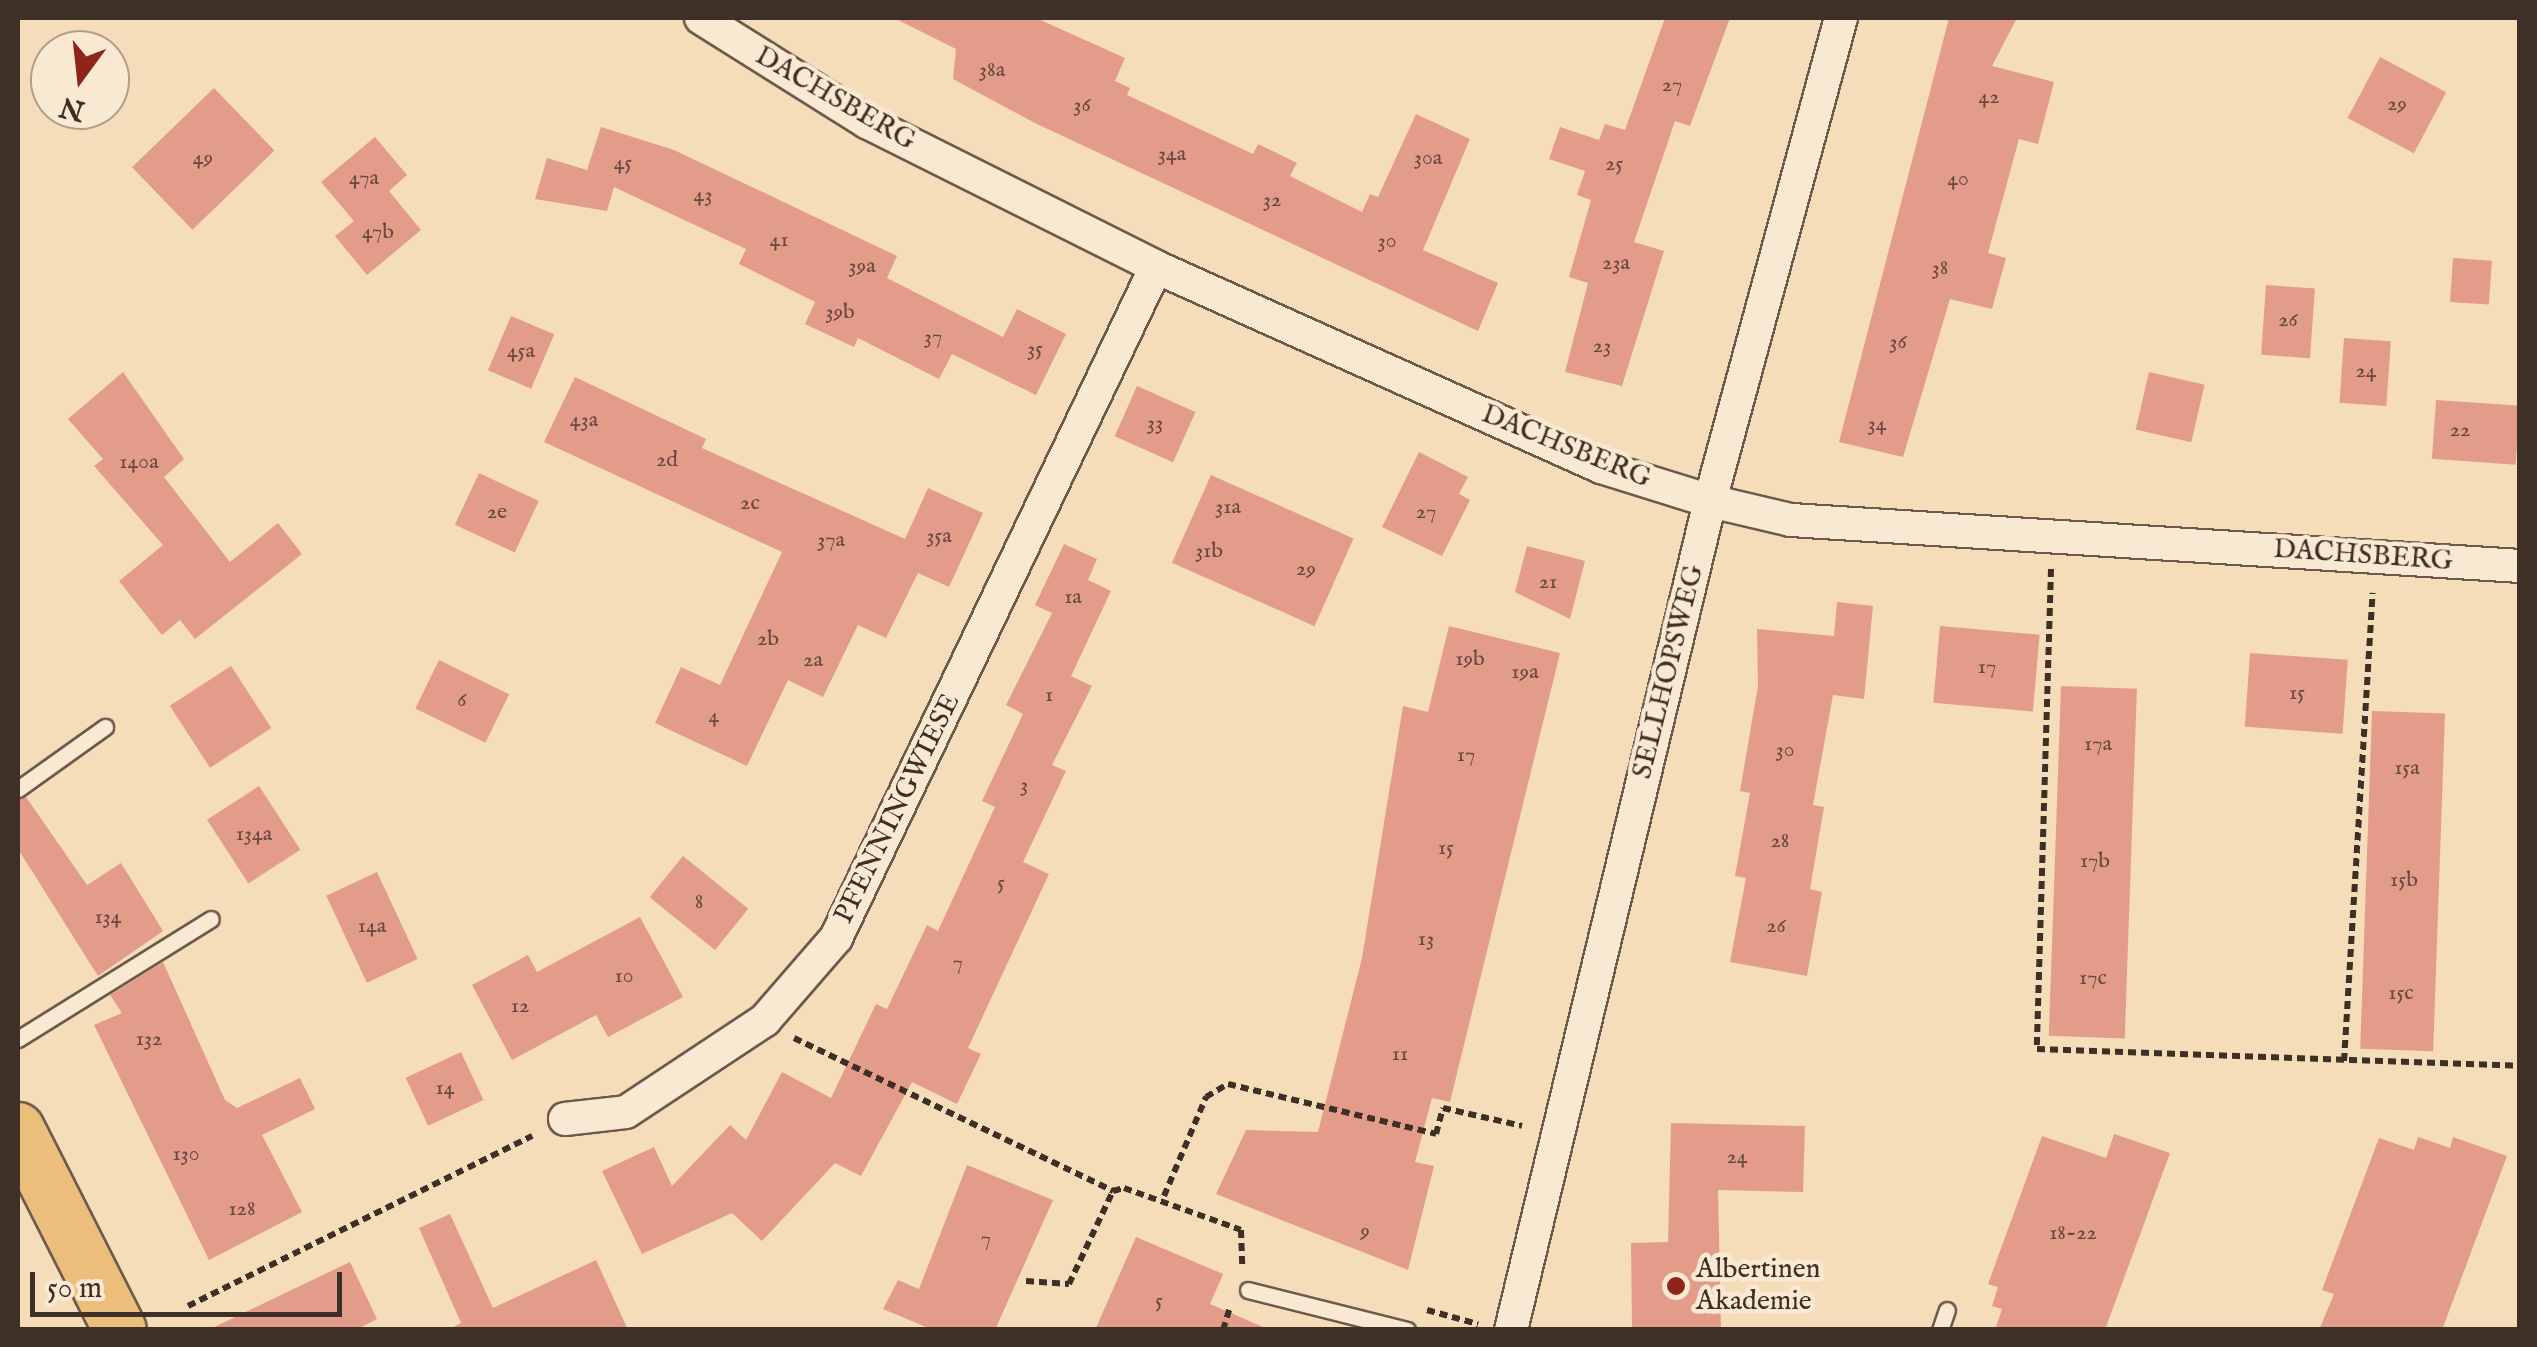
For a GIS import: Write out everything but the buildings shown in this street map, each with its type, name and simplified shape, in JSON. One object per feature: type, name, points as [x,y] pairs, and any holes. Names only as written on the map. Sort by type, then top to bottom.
[{"type":"main road","points":[[18,1129],[120,1330]]},
{"type":"street","name":"DACHSBERG","points":[[701,18],[867,122],[1156,266],[1600,467],[1710,501],[1791,520],[2520,566]]},
{"type":"street","name":"SELLHOPSWEG","points":[[1510,1330],[1710,501],[1841,18]]},
{"type":"street","name":"PFENNINGWIESE","points":[[565,1119],[626,1112],[765,1020],[836,938],[1156,266]]},
{"type":"lane","points":[[18,788],[105,727]]},
{"type":"lane","points":[[18,1039],[212,919]]},
{"type":"lane","points":[[1248,1290],[1407,1330]]},
{"type":"lane","points":[[1940,1330],[1947,1310]]},
{"type":"path","points":[[2052,537],[2036,1050],[2520,1066]]},
{"type":"path","points":[[2344,1060],[2375,557]]},
{"type":"path","points":[[765,1020],[1113,1191],[1164,1196],[1242,1230],[1244,1259]]},
{"type":"path","points":[[1164,1196],[1206,1096],[1228,1084],[1436,1134],[1443,1108],[1557,1135]]},
{"type":"path","points":[[188,1306],[565,1119]]},
{"type":"path","points":[[1026,1281],[1069,1284],[1113,1191]]},
{"type":"place","name":"Albertinen Akademie","points":[[1676,1286]]}]
